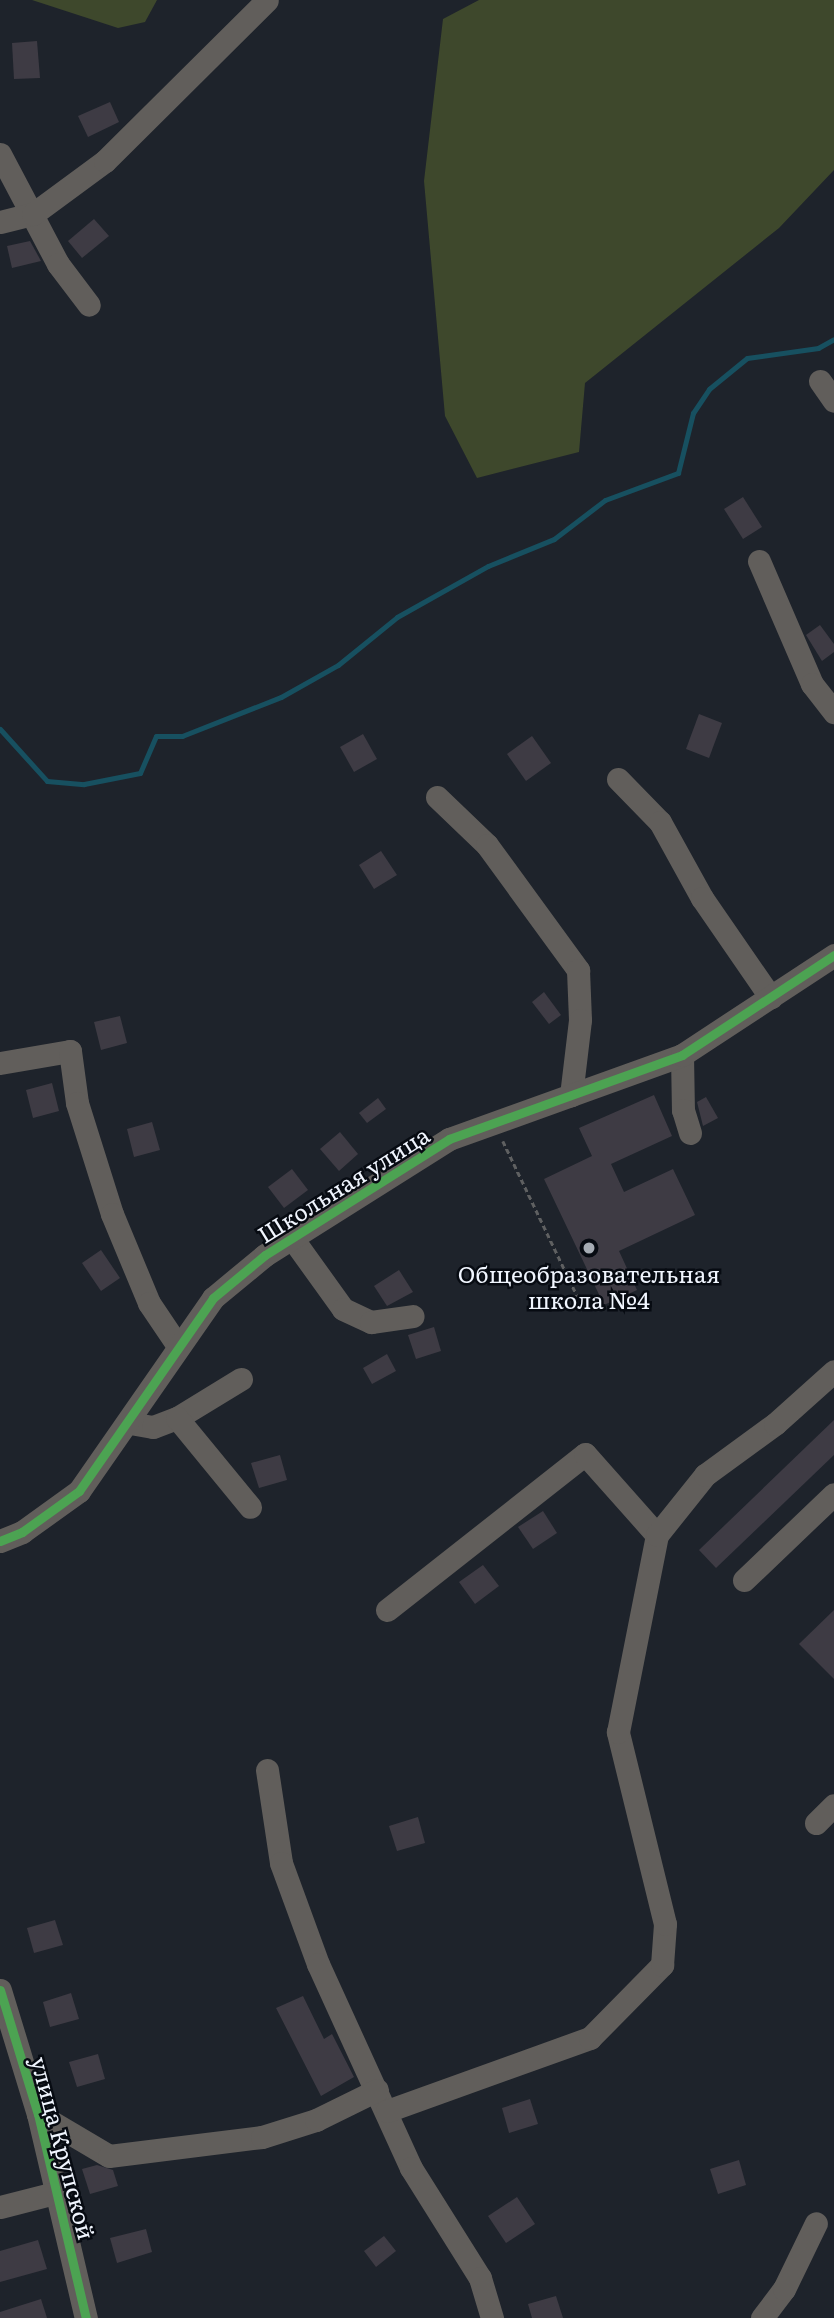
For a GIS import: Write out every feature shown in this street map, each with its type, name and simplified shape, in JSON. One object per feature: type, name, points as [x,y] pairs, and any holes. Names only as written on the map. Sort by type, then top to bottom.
[{"type":"street","points":[[0,222],[33,214],[105,161],[267,0]]},
{"type":"street","points":[[0,154],[58,264],[89,305]]},
{"type":"street","points":[[820,381],[834,401]]},
{"type":"street","points":[[760,561],[812,684],[834,712]]},
{"type":"street","points":[[618,779],[660,822],[702,898],[771,998]]},
{"type":"street","points":[[437,797],[488,845],[578,970],[580,1020],[571,1095]]},
{"type":"street","name":"Школьная улица","points":[[0,1541],[22,1532],[79,1491],[130,1423],[178,1346],[213,1298],[292,1238],[449,1139],[682,1055],[834,955]]},
{"type":"street","points":[[0,1063],[70,1051],[77,1103],[112,1214],[149,1303],[178,1346]]},
{"type":"street","points":[[682,1055],[683,1110],[690,1133]]},
{"type":"street","points":[[292,1238],[343,1308],[371,1322],[413,1315]]},
{"type":"street","points":[[387,2111],[590,2038],[662,1965],[665,1924],[618,1732],[657,1535],[705,1475],[775,1424],[834,1371]]},
{"type":"street","points":[[130,1423],[153,1427],[177,1418],[242,1380]]},
{"type":"street","points":[[177,1418],[250,1507]]},
{"type":"street","points":[[387,1610],[585,1454],[657,1535]]},
{"type":"street","points":[[744,1580],[834,1494]]},
{"type":"street","points":[[267,1770],[281,1863],[318,1964],[411,2168],[480,2278],[492,2318]]},
{"type":"street","points":[[816,1823],[834,1805]]},
{"type":"street","name":"улица Крупской","points":[[0,1990],[38,2114],[86,2318]]},
{"type":"street","points":[[38,2114],[109,2155],[262,2137],[316,2120],[377,2090]]},
{"type":"street","points":[[0,2207],[55,2193]]},
{"type":"street","points":[[762,2318],[784,2289],[816,2223]]},
{"type":"path","points":[[495,1121],[583,1308]]},
{"type":"green space","points":[[32,0],[157,0],[145,22],[118,28]]},
{"type":"green space","points":[[479,0],[834,0],[834,170],[779,228],[585,383],[579,452],[477,478],[445,416],[424,181],[443,19]]},
{"type":"building","points":[[37,41],[40,78],[14,79],[12,43]]},
{"type":"building","points":[[110,102],[119,122],[88,137],[78,116]]},
{"type":"building","points":[[94,219],[109,236],[82,258],[68,241]]},
{"type":"building","points":[[30,241],[41,261],[12,268],[7,246]]},
{"type":"building","points":[[743,497],[762,527],[743,539],[724,509]]},
{"type":"building","points":[[820,625],[834,644],[834,652],[822,661],[806,635]]},
{"type":"building","points":[[699,714],[722,723],[709,758],[686,749]]},
{"type":"building","points":[[363,734],[377,759],[354,772],[340,747]]},
{"type":"building","points":[[532,736],[551,763],[526,781],[507,754]]},
{"type":"building","points":[[381,851],[397,875],[374,889],[359,865]]},
{"type":"building","points":[[544,992],[561,1015],[549,1024],[532,1002]]},
{"type":"building","points":[[120,1016],[127,1043],[101,1050],[94,1022]]},
{"type":"building","points":[[52,1083],[59,1111],[33,1118],[26,1090]]},
{"type":"building","points":[[654,1095],[672,1136],[611,1164],[624,1192],[673,1169],[695,1215],[619,1251],[637,1290],[604,1305],[544,1179],[592,1156],[579,1128]]},
{"type":"building","points":[[706,1097],[718,1118],[703,1126],[697,1102]]},
{"type":"building","points":[[378,1098],[386,1109],[367,1123],[359,1113]]},
{"type":"building","points":[[152,1122],[160,1150],[134,1157],[127,1129]]},
{"type":"building","points":[[340,1132],[358,1154],[339,1171],[320,1149]]},
{"type":"building","points":[[292,1169],[308,1190],[284,1208],[268,1187]]},
{"type":"building","points":[[101,1250],[120,1278],[101,1291],[82,1263]]},
{"type":"building","points":[[399,1270],[413,1292],[387,1306],[374,1286]]},
{"type":"building","points":[[434,1327],[441,1351],[416,1359],[408,1335]]},
{"type":"building","points":[[387,1354],[396,1371],[372,1384],[363,1368]]},
{"type":"building","points":[[834,1420],[834,1455],[716,1568],[699,1550]]},
{"type":"building","points":[[280,1455],[287,1480],[259,1488],[251,1463]]},
{"type":"building","points":[[543,1511],[557,1533],[533,1549],[518,1527]]},
{"type":"building","points":[[483,1565],[499,1586],[475,1604],[459,1582]]},
{"type":"building","points":[[834,1610],[834,1679],[799,1644]]},
{"type":"building","points":[[418,1817],[425,1843],[397,1851],[389,1826]]},
{"type":"building","points":[[55,1920],[63,1945],[34,1953],[27,1928]]},
{"type":"building","points":[[71,1993],[79,2019],[50,2027],[43,2002]]},
{"type":"building","points":[[303,1996],[324,2039],[332,2034],[354,2077],[321,2096],[276,2008]]},
{"type":"building","points":[[98,2054],[105,2079],[77,2087],[69,2062]]},
{"type":"building","points":[[530,2099],[538,2124],[509,2133],[502,2108]]},
{"type":"building","points":[[739,2160],[746,2185],[718,2194],[710,2169]]},
{"type":"building","points":[[97,2165],[113,2170],[118,2186],[90,2194],[82,2169]]},
{"type":"building","points":[[517,2197],[535,2224],[506,2243],[488,2216]]},
{"type":"building","points":[[146,2229],[152,2252],[117,2263],[110,2238]]},
{"type":"building","points":[[384,2236],[396,2251],[376,2267],[364,2251]]},
{"type":"building","points":[[38,2240],[47,2269],[0,2282],[0,2251]]},
{"type":"building","points":[[556,2296],[563,2318],[532,2318],[528,2304]]},
{"type":"building","points":[[41,2299],[47,2318],[0,2318],[0,2312]]},
{"type":"waterway","points":[[0,729],[47,781],[84,784],[140,773],[156,736],[182,736],[281,697],[338,665],[397,617],[488,566],[554,539],[605,500],[678,473],[693,413],[709,389],[747,358],[818,348],[834,339]]},
{"type":"cycle path","points":[[0,1541],[22,1532],[79,1491],[213,1298],[265,1255],[449,1139],[682,1055],[834,955]]},
{"type":"cycle path","points":[[0,1990],[38,2114],[86,2318]]},
{"type":"place","name":"Общеобразовательная школа №4","points":[[589,1248]]}]
